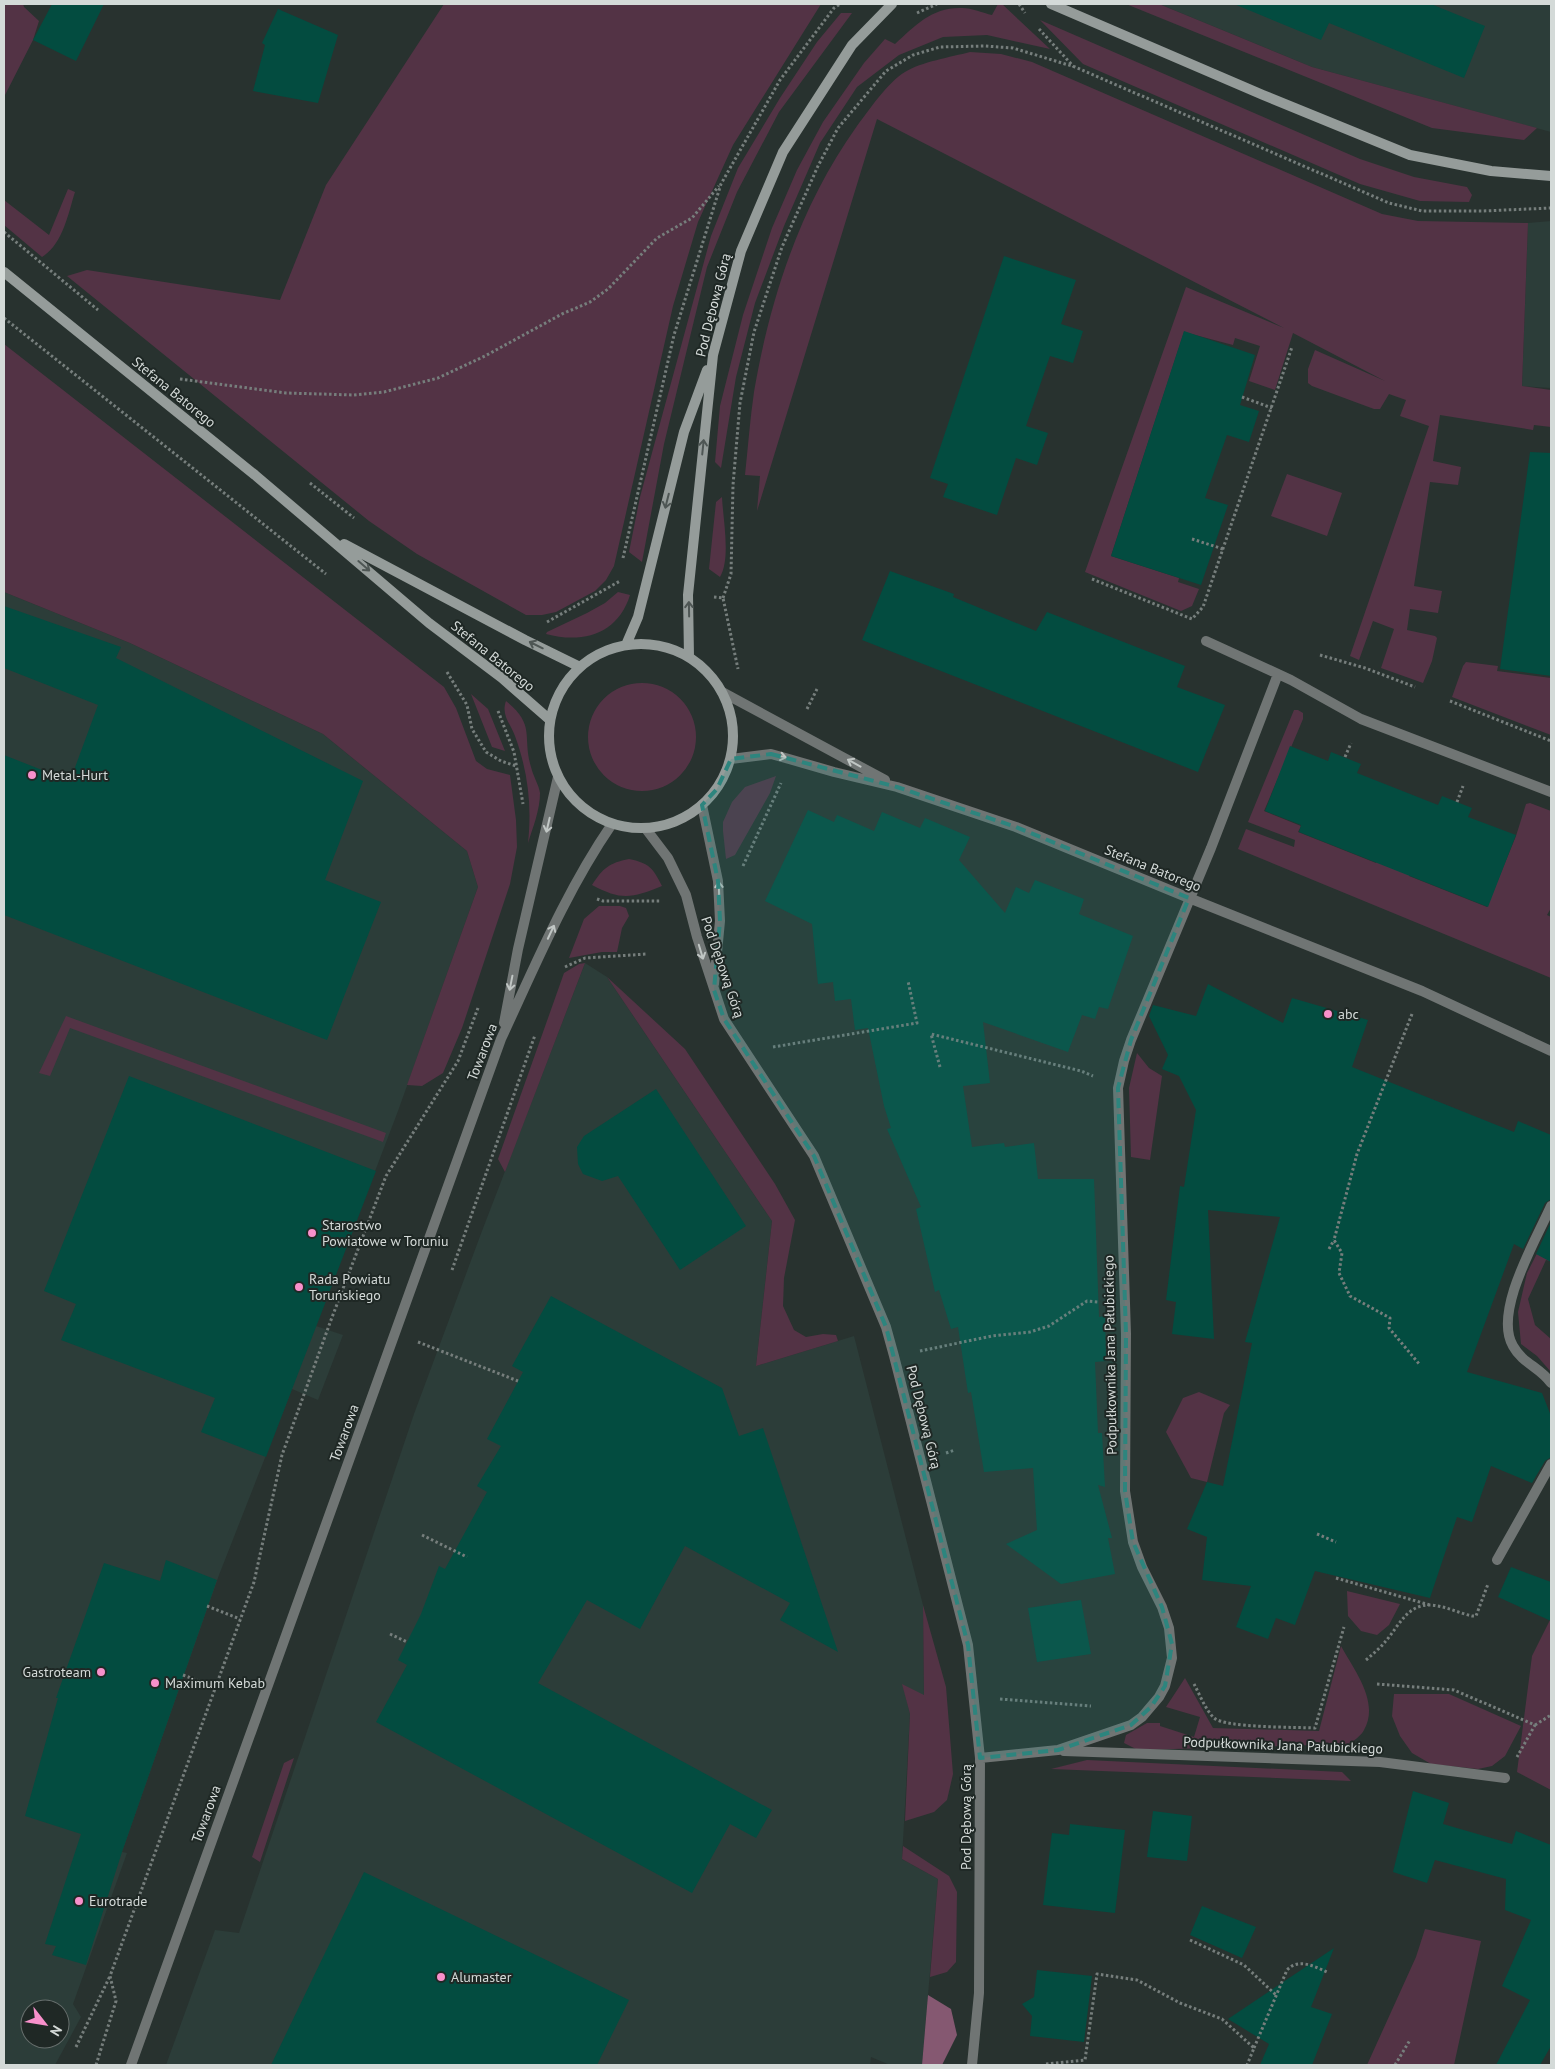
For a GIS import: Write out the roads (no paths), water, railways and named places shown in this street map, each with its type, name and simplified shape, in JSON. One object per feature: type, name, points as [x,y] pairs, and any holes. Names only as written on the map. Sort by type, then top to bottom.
[{"type":"street","name":"Pod Dębową Górą","points":[[689,657],[688,595],[713,355],[741,251],[783,152],[852,45],[892,4]]},
{"type":"street","points":[[1052,4],[1272,99],[1410,155],[1491,171],[1551,176]]},
{"type":"street","name":"Stefana Batorego","points":[[4,272],[327,535],[429,623],[502,678],[550,720]]},
{"type":"street","points":[[626,645],[638,617],[684,432],[713,355]]},
{"type":"street","name":"Stefana Batorego","points":[[327,535],[525,640],[580,667]]},
{"type":"street","points":[[1206,641],[1278,674],[1361,719],[1551,792]]},
{"type":"street","points":[[626,645],[655,645],[689,657],[704,668],[722,692],[730,709],[734,734],[731,759],[717,789],[702,805],[676,822],[646,829],[612,824],[597,818],[582,808],[569,794],[558,777],[551,755],[549,738],[550,720],[554,704],[562,689],[580,667],[605,651],[626,645]]},
{"type":"street","name":"Podpułkownika Jana Pałubickiego","points":[[1058,1750],[1131,1725],[1142,1717],[1159,1697],[1172,1658],[1172,1644],[1162,1607],[1142,1567],[1133,1542],[1125,1491],[1126,1334],[1118,1088],[1131,1040],[1188,898],[1211,848],[1278,674]]},
{"type":"street","points":[[722,692],[781,722],[897,787]]},
{"type":"street","name":"Stefana Batorego","points":[[731,759],[771,754],[897,787],[1016,827],[1422,991],[1551,1051]]},
{"type":"street","points":[[501,1039],[518,948],[558,777]]},
{"type":"street","points":[[702,805],[718,881],[720,921],[714,990]]},
{"type":"street","name":"Towarowa","points":[[131,2065],[501,1039],[566,901],[590,857],[612,824]]},
{"type":"street","name":"Pod Dębową Górą","points":[[646,829],[668,858],[686,894],[724,1019],[814,1156],[886,1327],[894,1356],[968,1645],[974,1697],[980,1758],[979,1993],[972,2065]]},
{"type":"street","points":[[1551,1206],[1514,1288],[1506,1326],[1512,1344],[1522,1359],[1540,1370],[1551,1383]]},
{"type":"street","points":[[1497,1560],[1551,1464]]},
{"type":"street","name":"Podpułkownika Jana Pałubickiego","points":[[980,1758],[1058,1750],[1380,1762],[1505,1778]]},
{"type":"place","name":"Metal-Hurt","points":[[32,775]]},
{"type":"place","name":"abc","points":[[1328,1014]]},
{"type":"place","name":"Starostwo Powiatowe w Toruniu","points":[[312,1233]]},
{"type":"place","name":"Rada Powiatu Toruńskiego","points":[[299,1287]]},
{"type":"place","name":"Gastroteam","points":[[101,1672]]},
{"type":"place","name":"Maximum Kebab","points":[[155,1683]]},
{"type":"place","name":"Eurotrade","points":[[79,1901]]},
{"type":"place","name":"Alumaster","points":[[441,1977]]}]
